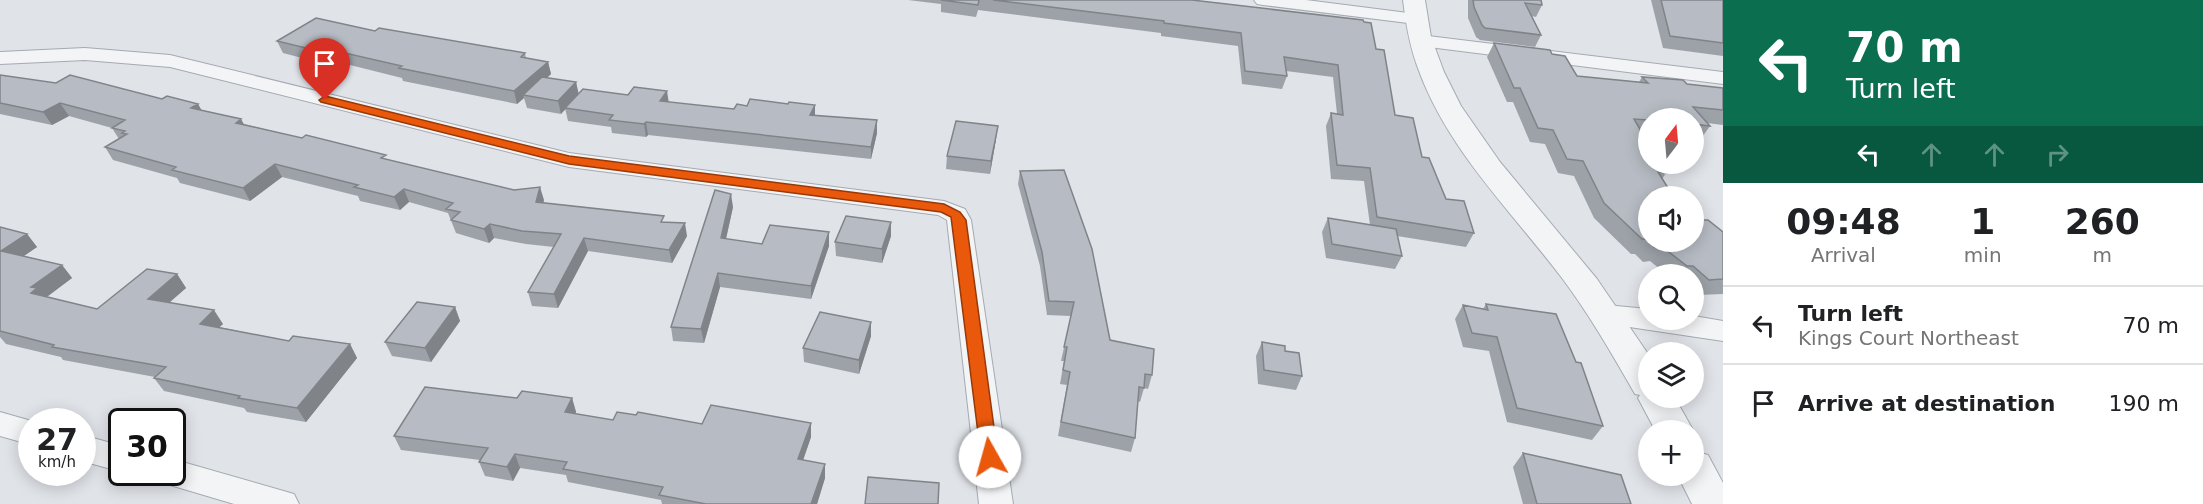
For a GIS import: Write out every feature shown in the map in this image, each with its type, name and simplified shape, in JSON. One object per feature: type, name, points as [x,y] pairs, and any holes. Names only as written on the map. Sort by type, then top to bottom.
[{"type":"street","points":[[1263,0],[1417,20],[1723,78]]},
{"type":"street","points":[[1417,20],[1436,83],[1464,131],[1500,183],[1563,257],[1606,315],[1638,368]]},
{"type":"street","points":[[0,58],[90,53],[135,55],[170,61],[569,160],[944,208],[956,214],[959,220],[996,504]]},
{"type":"street","points":[[1606,315],[1638,318]]},
{"type":"street","points":[[1704,328],[1723,331]]},
{"type":"street","points":[[0,424],[18,429]]},
{"type":"street","points":[[186,476],[282,504]]},
{"type":"street","points":[[1704,486],[1713,504]]},
{"type":"building","points":[[941,0],[979,0],[978,5]]},
{"type":"building","points":[[993,0],[1192,0],[1363,20],[1371,23],[1376,49],[1384,50],[1395,115],[1413,118],[1422,157],[1429,158],[1446,199],[1464,201],[1474,233],[1377,217],[1370,168],[1337,165],[1331,113],[1343,115],[1338,65],[1284,57],[1287,76],[1245,71],[1241,33]]},
{"type":"building","points":[[1473,0],[1541,0],[1542,5],[1525,3],[1541,35],[1485,28],[1474,7]]},
{"type":"building","points":[[1661,0],[1723,0],[1723,43],[1670,36]]},
{"type":"building","points":[[316,18],[375,31],[379,28],[525,53],[521,57],[548,62],[514,91],[399,68],[402,66],[345,53],[339,56],[277,41]]},
{"type":"building","points":[[1494,43],[1550,50],[1552,54],[1565,56],[1577,76],[1648,83],[1642,77],[1683,80],[1687,84],[1723,88],[1723,110],[1693,107],[1638,108],[1638,119],[1634,119],[1638,126],[1638,174],[1659,174],[1667,186],[1638,186],[1638,235],[1604,203],[1583,161],[1567,159],[1553,130],[1538,128],[1520,88],[1514,88]]},
{"type":"building","points":[[0,75],[56,83],[70,75],[162,99],[167,96],[198,104],[191,108],[241,119],[236,123],[302,138],[306,135],[386,155],[381,158],[514,190],[540,187],[536,202],[664,216],[661,222],[685,223],[669,250],[584,238],[554,294],[528,292],[561,234],[522,231],[490,224],[484,229],[451,220],[460,212],[446,209],[453,203],[404,189],[394,197],[354,187],[358,185],[275,164],[243,188],[172,170],[176,167],[105,147],[127,134],[122,133],[125,131],[112,128],[125,120],[60,103],[43,112],[0,103]]},
{"type":"building","points":[[542,77],[576,82],[558,101],[523,95]]},
{"type":"building","points":[[634,87],[667,91],[660,101],[734,109],[737,104],[747,106],[750,99],[788,104],[789,102],[815,105],[810,115],[877,120],[871,147],[646,122],[644,124],[609,120],[613,115],[565,108],[583,89],[628,95]]},
{"type":"building","points":[[956,121],[998,126],[991,161],[947,156]]},
{"type":"building","points":[[1064,170],[1092,249],[1110,340],[1154,349],[1152,375],[1145,374],[1144,388],[1139,387],[1135,438],[1061,422],[1070,372],[1063,370],[1067,347],[1064,347],[1074,302],[1049,301],[1042,252],[1020,171]]},
{"type":"building","points":[[715,190],[731,194],[721,238],[762,244],[770,225],[829,232],[811,286],[718,273],[701,329],[671,327]]},
{"type":"building","points":[[846,216],[891,222],[882,249],[835,242]]},
{"type":"building","points":[[1328,218],[1396,229],[1402,256],[1332,244]]},
{"type":"building","points":[[1704,220],[1708,220],[1723,232],[1723,279],[1709,280],[1704,276],[1704,264],[1684,264],[1669,252],[1704,252]]},
{"type":"building","points":[[0,227],[27,234],[1,251],[62,265],[31,287],[37,288],[31,293],[97,309],[147,269],[177,274],[148,299],[214,310],[200,324],[289,341],[293,336],[350,344],[297,408],[238,398],[240,396],[154,378],[166,367],[52,347],[54,345],[0,331]]},
{"type":"building","points":[[417,302],[455,307],[425,348],[385,342]]},
{"type":"building","points":[[1486,304],[1556,314],[1576,362],[1581,363],[1603,426],[1517,408],[1497,337],[1472,333],[1463,305],[1488,310]]},
{"type":"building","points":[[820,312],[871,322],[859,360],[803,348]]},
{"type":"building","points":[[1262,342],[1285,346],[1285,351],[1299,353],[1302,376],[1264,370]]},
{"type":"building","points":[[425,387],[517,398],[522,391],[572,398],[565,412],[613,420],[617,412],[636,415],[638,412],[702,424],[711,405],[811,423],[798,459],[825,464],[811,504],[706,504],[659,495],[663,487],[563,469],[567,462],[515,454],[507,467],[479,462],[488,448],[394,436]]},
{"type":"building","points":[[1523,453],[1621,475],[1631,504],[1537,504]]},
{"type":"building","points":[[868,477],[939,483],[938,504],[865,504]]},
{"type":"route","points":[[325,100],[569,160],[944,208],[956,214],[959,220],[990,457]]}]
